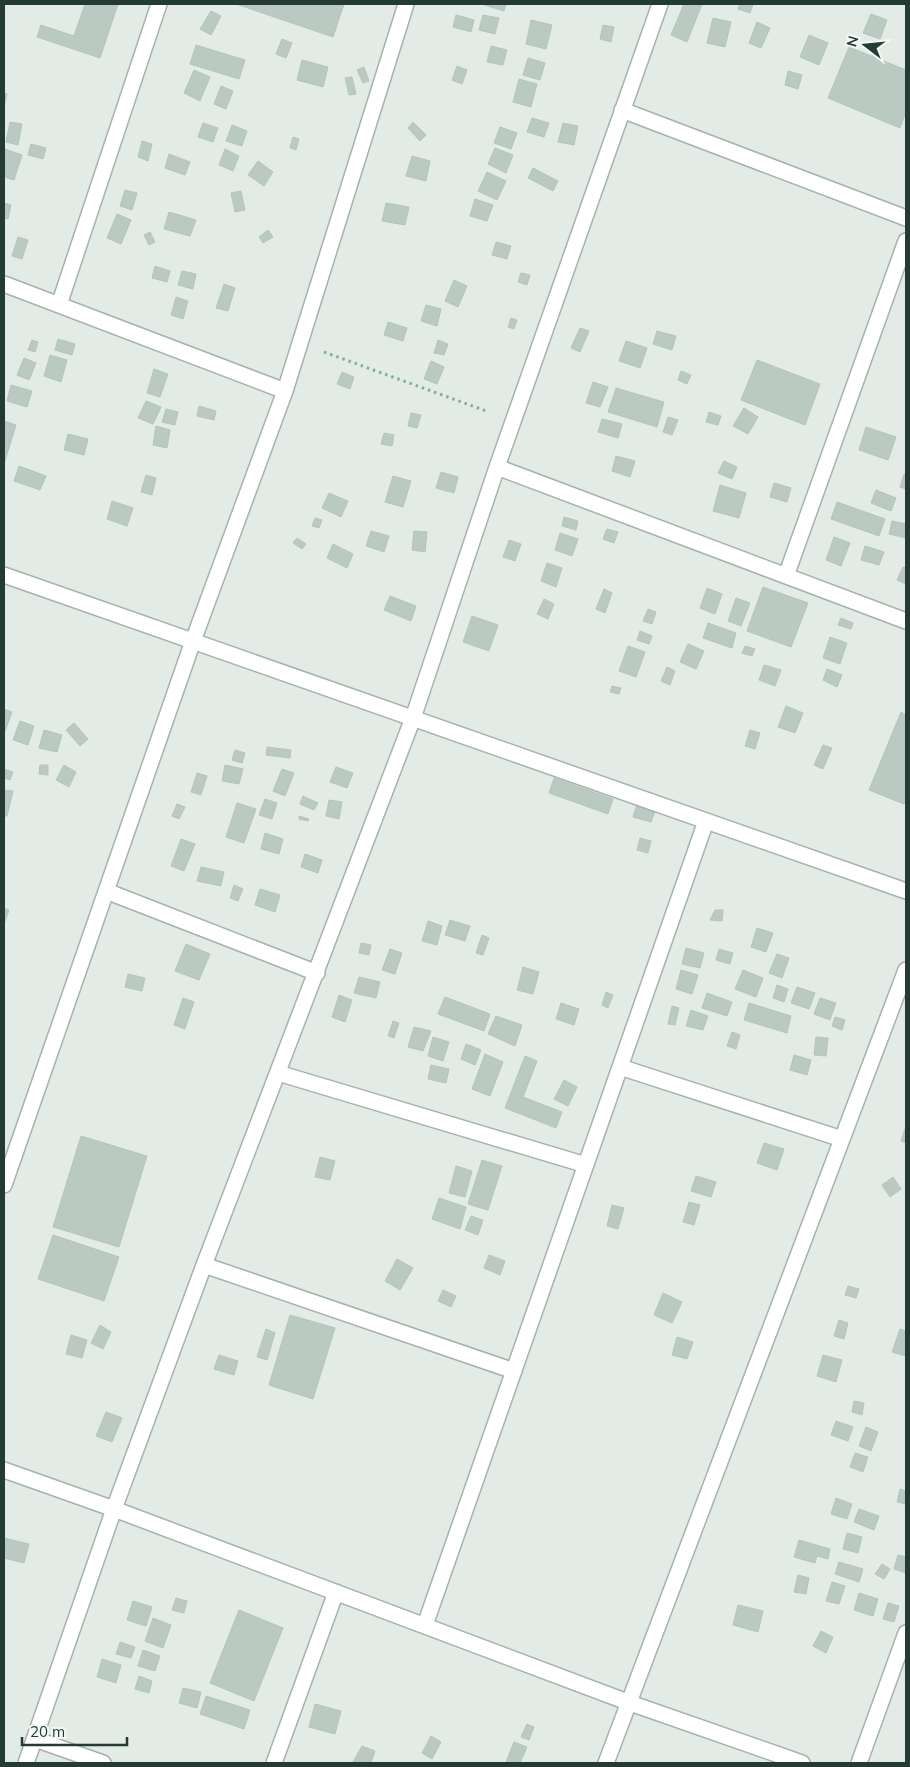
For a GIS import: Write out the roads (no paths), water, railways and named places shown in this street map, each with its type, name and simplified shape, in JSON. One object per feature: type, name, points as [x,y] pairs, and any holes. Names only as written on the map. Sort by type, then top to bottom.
[{"type":"street","points":[[59,305],[159,4]]},
{"type":"street","points":[[4,1185],[193,641],[285,391],[406,4]]},
{"type":"street","points":[[26,1763],[114,1509],[204,1265],[413,718],[497,468],[660,4]]},
{"type":"street","points":[[622,110],[906,218]]},
{"type":"street","points":[[786,576],[906,241]]},
{"type":"street","points":[[4,284],[285,391]]},
{"type":"street","points":[[497,468],[906,621]]},
{"type":"street","points":[[4,575],[906,891]]},
{"type":"street","points":[[425,1625],[706,821]]},
{"type":"street","points":[[106,892],[317,973]]},
{"type":"street","points":[[606,1763],[906,970]]},
{"type":"street","points":[[620,1067],[842,1140]]},
{"type":"street","points":[[278,1073],[586,1165]]},
{"type":"street","points":[[204,1265],[514,1372]]},
{"type":"street","points":[[4,1470],[114,1509],[630,1703],[802,1763]]},
{"type":"street","points":[[274,1763],[336,1592]]},
{"type":"street","points":[[859,1763],[906,1633]]},
{"type":"street","points":[[35,1738],[103,1763]]}]
